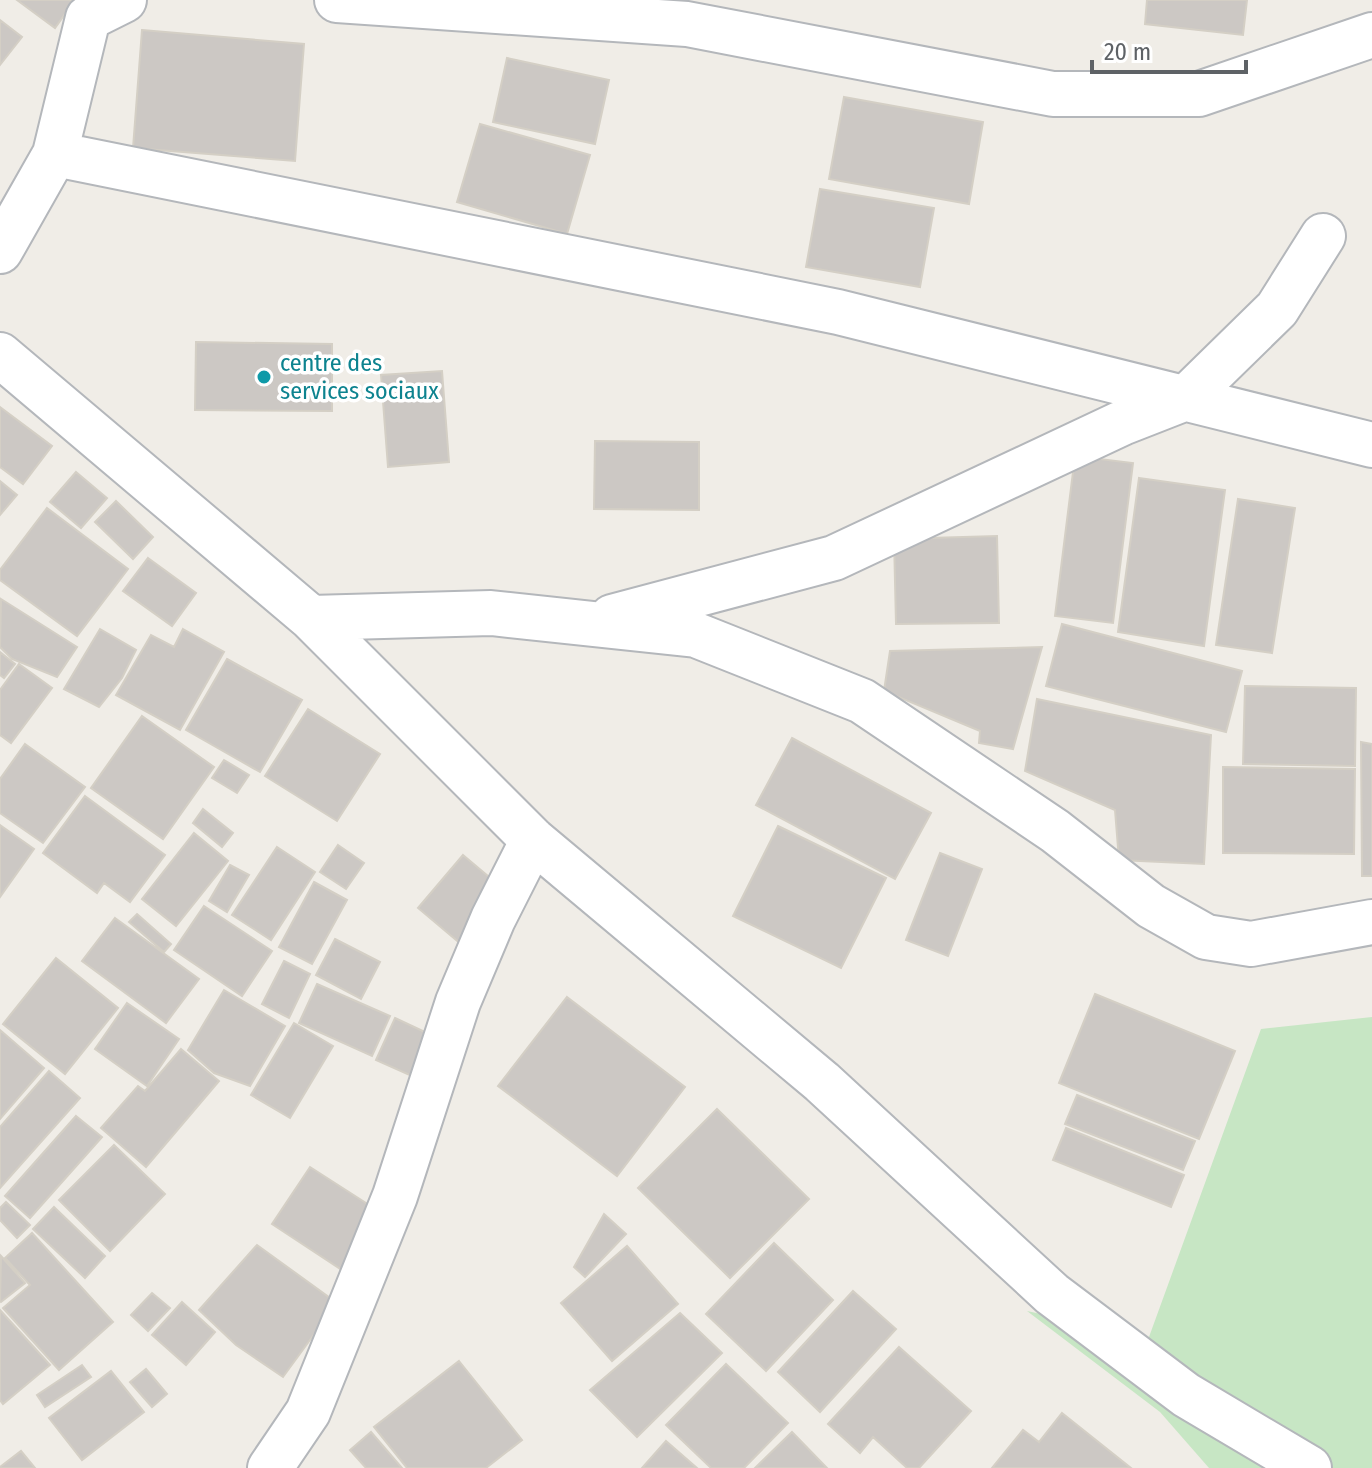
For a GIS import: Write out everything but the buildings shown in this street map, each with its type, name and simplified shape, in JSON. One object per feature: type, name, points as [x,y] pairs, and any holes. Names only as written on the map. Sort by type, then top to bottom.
[{"type":"street","points":[[0,251],[55,154],[88,18],[124,0]]},
{"type":"street","points":[[337,0],[687,24],[1053,94],[1199,94],[1372,35]]},
{"type":"street","points":[[55,154],[838,312],[1372,445]]},
{"type":"street","points":[[586,623],[834,558],[1122,423],[1186,398],[1277,309],[1323,236]]},
{"type":"street","points":[[0,355],[311,618],[533,840],[822,1082],[1052,1294],[1186,1395],[1309,1468]]},
{"type":"street","points":[[311,618],[491,613],[696,635],[862,701],[1055,831],[1151,906],[1206,937],[1251,944],[1372,922]]},
{"type":"street","points":[[270,1468],[308,1412],[395,1196],[458,1002],[493,919],[533,840]]},
{"type":"green space","points":[[1372,1017],[1372,1468],[1209,1468],[1160,1412],[1027,1311],[1149,1337],[1261,1029]]},
{"type":"place","name":"centre des services sociaux","points":[[264,377]]}]
